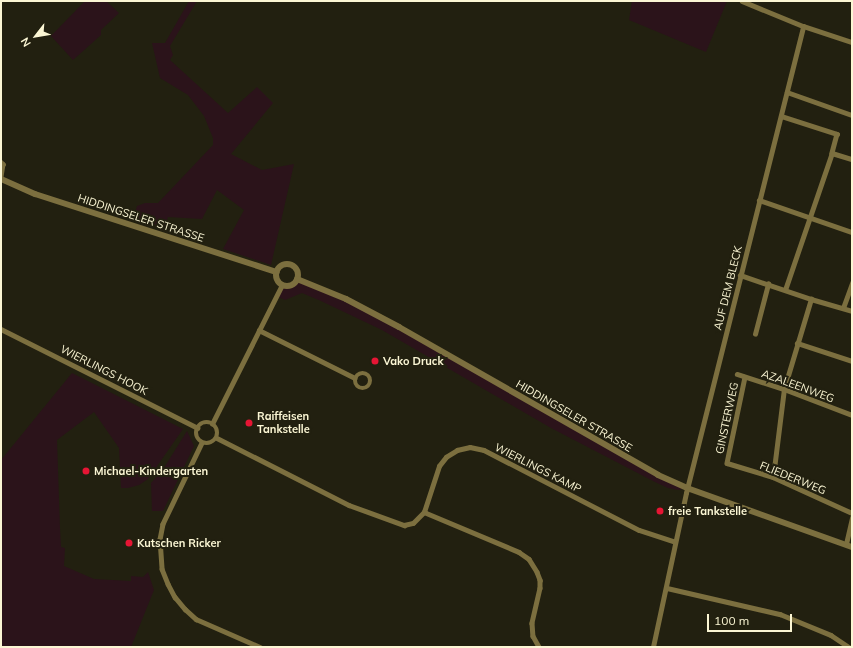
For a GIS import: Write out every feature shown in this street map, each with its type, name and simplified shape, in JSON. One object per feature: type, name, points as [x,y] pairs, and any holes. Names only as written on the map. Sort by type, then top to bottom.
[{"type":"street","points":[[742,1],[803,26],[852,42]]},
{"type":"street","name":"AUF DEM BLECK","points":[[653,647],[667,588],[687,488],[803,26]]},
{"type":"street","points":[[787,92],[852,115]]},
{"type":"street","points":[[781,116],[837,134],[811,218],[786,290]]},
{"type":"street","points":[[832,153],[852,159]]},
{"type":"street","points":[[1,162],[3,164],[1,178]]},
{"type":"street","name":"HIDDINGSELER STRASSE","points":[[1,178],[35,194],[277,272]]},
{"type":"street","points":[[759,200],[852,232]]},
{"type":"street","points":[[289,265],[296,269],[297,279],[291,286],[282,285],[277,280],[277,272],[282,266],[289,265]]},
{"type":"street","points":[[740,275],[852,311]]},
{"type":"street","name":"HIDDINGSELER STRASSE","points":[[297,279],[346,299],[399,327],[658,475],[687,488],[849,546]]},
{"type":"street","points":[[843,308],[852,283]]},
{"type":"street","points":[[755,334],[768,284]]},
{"type":"street","points":[[212,424],[282,285]]},
{"type":"street","points":[[773,477],[784,389],[811,299]]},
{"type":"street","name":"WIERLINGS HOOK","points":[[1,329],[198,428]]},
{"type":"street","points":[[259,330],[355,378]]},
{"type":"street","points":[[797,343],[852,361]]},
{"type":"street","name":"AZALEENWEG","points":[[737,374],[784,389],[852,415]]},
{"type":"street","name":"GINSTERWEG","points":[[726,464],[745,377]]},
{"type":"street","points":[[204,423],[212,424],[217,430],[217,438],[212,443],[202,443],[197,436],[198,428],[204,423]]},
{"type":"street","points":[[217,438],[349,505],[404,525],[413,523],[424,512],[519,552],[529,559],[540,580],[540,588],[532,623],[533,636],[539,647]]},
{"type":"street","points":[[202,443],[163,524],[160,539],[162,569],[175,597],[196,619],[260,647]]},
{"type":"street","name":"WIERLINGS KAMP","points":[[424,512],[439,466],[446,457],[457,450],[470,446],[484,450],[639,530],[676,542]]},
{"type":"street","name":"FLIEDERWEG","points":[[726,464],[773,477],[852,513]]},
{"type":"street","points":[[849,546],[852,518]]},
{"type":"street","points":[[667,588],[780,614],[830,634],[849,647]]},
{"type":"shaded area","points":[[85,1],[106,1],[119,13],[101,30],[101,35],[73,60],[51,36]]},
{"type":"shaded area","points":[[189,1],[197,1],[170,46],[173,55],[170,60],[228,113],[257,87],[273,103],[231,154],[262,170],[294,164],[271,265],[223,249],[244,210],[217,190],[202,219],[168,217],[164,230],[133,220],[137,206],[145,203],[158,203],[213,145],[213,138],[204,116],[188,95],[160,78],[152,43],[165,43]]},
{"type":"shaded area","points":[[632,1],[727,1],[706,52],[629,20]]},
{"type":"shaded area","points":[[297,279],[399,327],[687,488],[678,490],[668,488],[655,482],[551,428],[382,330],[321,301],[302,293],[285,300],[276,296],[282,285],[291,286]]},
{"type":"shaded area","points":[[72,373],[183,429],[148,479],[139,485],[128,488],[121,488],[119,448],[94,412],[57,440],[61,547],[65,548],[64,566],[94,579],[131,581],[131,576],[143,577],[148,572],[154,590],[131,647],[1,647],[1,460]]},
{"type":"shaded area","points":[[187,431],[194,446],[163,511],[152,511],[151,483],[162,471]]},
{"type":"place","name":"Vako Druck","points":[[375,361]]},
{"type":"place","name":"Raiffeisen Tankstelle","points":[[249,423]]},
{"type":"place","name":"Michael-Kindergarten","points":[[86,471]]},
{"type":"place","name":"freie Tankstelle","points":[[660,511]]},
{"type":"place","name":"Kutschen Ricker","points":[[129,543]]}]
